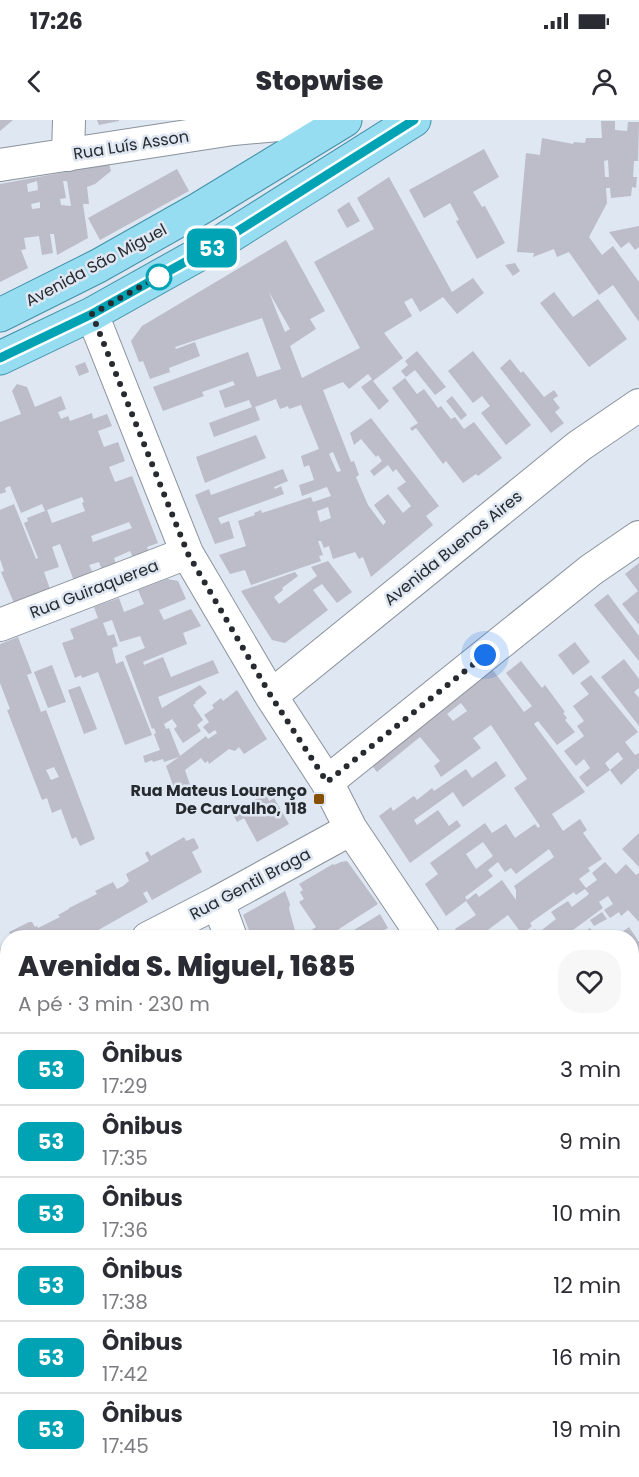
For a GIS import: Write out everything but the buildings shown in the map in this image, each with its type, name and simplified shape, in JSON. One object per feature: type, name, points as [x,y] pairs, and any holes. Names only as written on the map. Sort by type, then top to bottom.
[{"type":"main road","name":"Avenida São Miguel","points":[[0,315],[98,266],[345,120]]},
{"type":"main road","points":[[0,358],[92,314],[219,243],[414,120]]},
{"type":"street","points":[[69,120],[69,155]]},
{"type":"street","name":"Rua Luís Asson","points":[[0,165],[233,129],[335,120]]},
{"type":"street","points":[[92,314],[188,554],[271,696],[319,770],[351,829],[419,930]]},
{"type":"street","name":"Avenida Buenos Aires","points":[[271,696],[579,446],[639,405]]},
{"type":"street","points":[[319,770],[639,537]]},
{"type":"street","name":"Rua Guiraquerea","points":[[0,624],[188,554]]},
{"type":"street","name":"Rua Gentil Braga","points":[[164,930],[351,829]]},
{"type":"street","points":[[218,902],[228,930]]},
{"type":"bus line","name":"53","points":[[0,358],[92,314],[219,243],[414,120]]},
{"type":"place","name":"Rua Mateus Lourenço De Carvalho, 118","points":[[319,799]]},
{"type":"route","points":[[159,277],[163,274],[92,314],[188,554],[271,696],[327,782],[485,655]]}]
